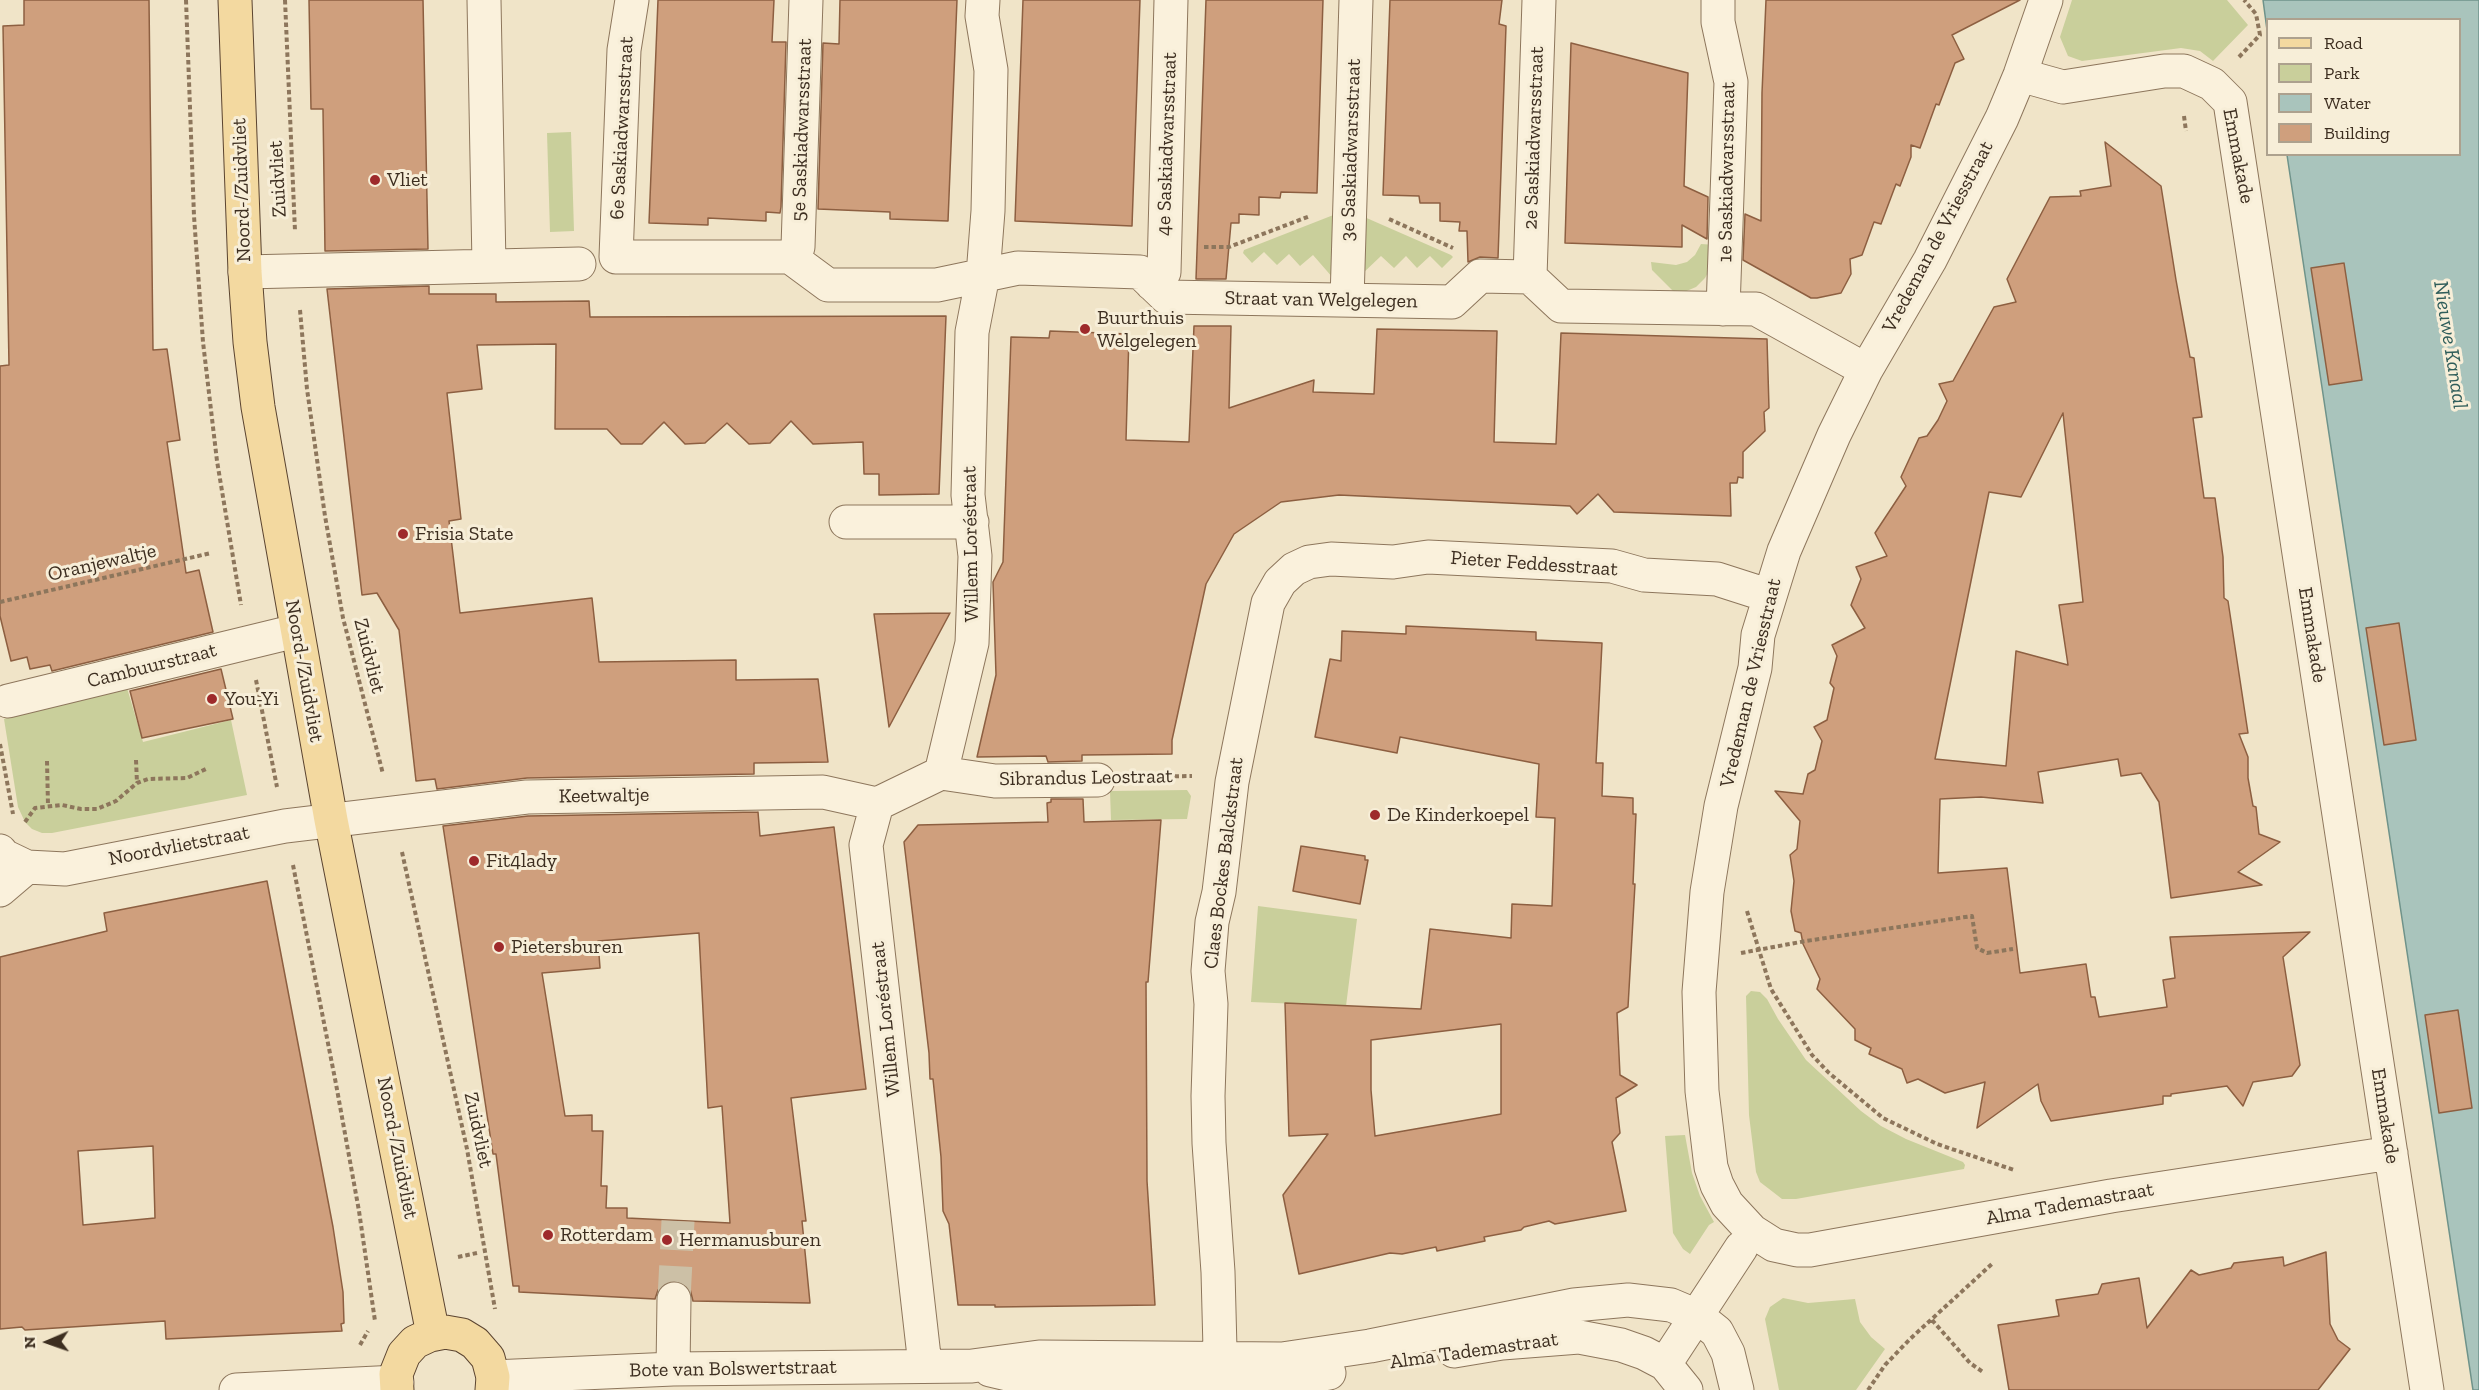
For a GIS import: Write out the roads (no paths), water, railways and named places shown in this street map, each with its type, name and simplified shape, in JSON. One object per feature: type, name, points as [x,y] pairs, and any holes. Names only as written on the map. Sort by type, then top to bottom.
[{"type":"main road","name":"Noord-/Zuidvliet","points":[[236,0],[245,272],[258,407],[331,820],[433,1334]]},
{"type":"main road","points":[[397,1386],[396,1374],[404,1354],[415,1342],[433,1334],[445,1332],[462,1335],[475,1343],[488,1358],[493,1383]]},
{"type":"street","points":[[484,0],[489,265]]},
{"type":"street","name":"6e Saskiadwarsstraat","points":[[632,0],[624,50],[616,256],[790,257]]},
{"type":"street","name":"5e Saskiadwarsstraat","points":[[790,257],[798,247],[806,0]]},
{"type":"street","name":"Willem Loréstraat","points":[[941,772],[972,643],[975,578],[968,495],[972,332],[983,275],[988,211],[991,70],[982,16],[983,0]]},
{"type":"street","name":"4e Saskiadwarsstraat","points":[[1152,284],[1164,272],[1171,0]]},
{"type":"street","name":"3e Saskiadwarsstraat","points":[[1347,300],[1356,0]]},
{"type":"street","name":"2e Saskiadwarsstraat","points":[[1530,277],[1539,0]]},
{"type":"street","name":"1e Saskiadwarsstraat","points":[[1718,0],[1718,22],[1731,82],[1723,309]]},
{"type":"street","name":"Vredeman de Vriesstraat","points":[[1747,1240],[1717,1185],[1711,1167],[1702,1091],[1699,992],[1713,851],[1755,668],[1758,635],[1804,501],[1866,370],[1930,260],[2002,118],[2020,75],[2046,0]]},
{"type":"street","name":"Emmakade","points":[[2020,75],[2063,87],[2164,71],[2184,71],[2212,84],[2230,102],[2427,1390]]},
{"type":"street","name":"Straat van Welgelegen","points":[[790,257],[828,285],[938,285],[1018,268],[1140,272],[1166,297],[1452,302],[1480,276],[1530,277]]},
{"type":"street","points":[[245,272],[579,264]]},
{"type":"street","points":[[1530,277],[1561,306],[1756,309],[1866,370]]},
{"type":"street","points":[[846,522],[972,522]]},
{"type":"street","name":"Pieter Feddesstraat","points":[[1331,559],[1393,562],[1428,557],[1611,566],[1644,575],[1717,579],[1770,596]]},
{"type":"street","name":"Claes Bockes Balckstraat","points":[[1221,1373],[1208,1096],[1211,1004],[1208,971],[1212,922],[1219,892],[1232,782],[1268,603],[1280,582],[1294,570],[1309,562],[1331,559]]},
{"type":"street","name":"Cambuurstraat","points":[[8,701],[296,632]]},
{"type":"street","points":[[877,804],[941,772]]},
{"type":"street","name":"Sibrandus Leostraat","points":[[941,772],[996,781],[1098,780]]},
{"type":"street","name":"Keetwaltje","points":[[331,820],[526,797],[823,792],[877,804]]},
{"type":"street","name":"Willem Loréstraat","points":[[877,804],[866,845],[925,1365]]},
{"type":"street","name":"Noordvlietstraat","points":[[16,848],[44,869],[65,868],[285,826],[331,820]]},
{"type":"street","points":[[0,890],[16,848]]},
{"type":"street","name":"Alma Tademastraat","points":[[1747,1240],[1797,1250],[1810,1250],[2111,1196],[2391,1153]]},
{"type":"street","points":[[1686,1390],[1665,1365],[1747,1240]]},
{"type":"street","points":[[673,1369],[674,1299]]},
{"type":"street","name":"Alma Tademastraat","points":[[1221,1373],[1282,1359],[1574,1305],[1628,1300],[1653,1301],[1671,1305],[1697,1316]]},
{"type":"street","points":[[1697,1316],[1717,1332],[1728,1353],[1737,1390]]},
{"type":"street","name":"Alma Tademastraat","points":[[1221,1373],[1288,1381],[1502,1343],[1579,1337],[1621,1345],[1644,1353],[1665,1365]]},
{"type":"street","name":"Bote van Bolswertstraat","points":[[493,1383],[673,1369],[925,1365],[972,1366],[1038,1381],[1132,1379],[1221,1373]]},
{"type":"street","points":[[236,1390],[397,1386]]},
{"type":"water","name":"Nieuwe Kanaal","points":[[2263,0],[2479,0],[2479,1390],[2473,1390],[2287,156],[2461,156],[2461,18],[2266,18],[2266,22]]},
{"type":"tunnel","points":[[674,1299],[678,1221]]},
{"type":"place","name":"Vliet","points":[[375,180]]},
{"type":"place","name":"Buurthuis Welgelegen","points":[[1085,329]]},
{"type":"place","name":"Frisia State","points":[[403,534]]},
{"type":"place","name":"You-Yi","points":[[212,699]]},
{"type":"place","name":"De Kinderkoepel","points":[[1375,815]]},
{"type":"place","name":"Fit4lady","points":[[474,861]]},
{"type":"place","name":"Pietersburen","points":[[499,947]]},
{"type":"place","name":"Rotterdam","points":[[548,1235]]},
{"type":"place","name":"Hermanusburen","points":[[667,1240]]}]
